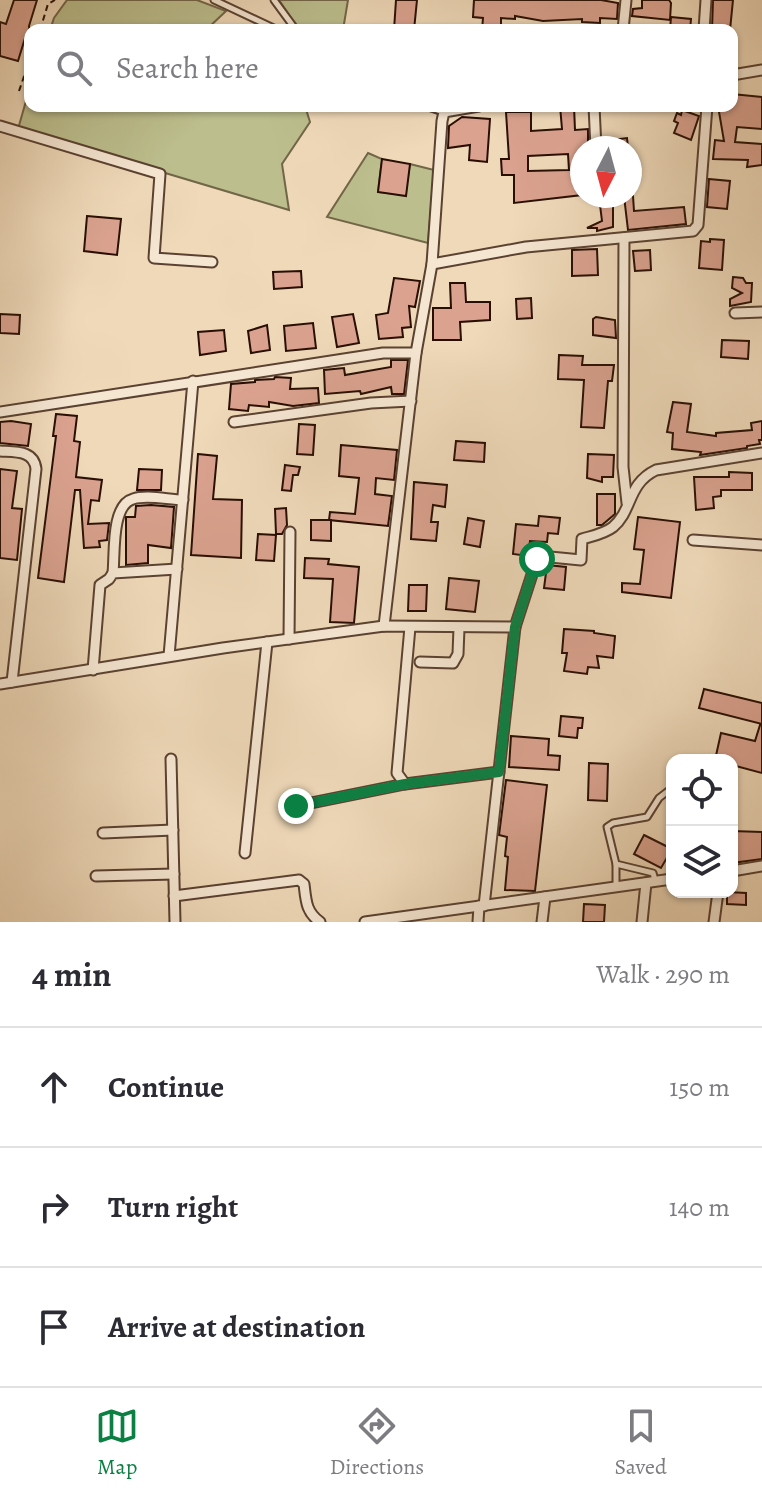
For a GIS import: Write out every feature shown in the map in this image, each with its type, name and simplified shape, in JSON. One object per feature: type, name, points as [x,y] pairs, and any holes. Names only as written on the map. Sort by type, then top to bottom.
[{"type":"street","points":[[624,24],[626,0]]},
{"type":"street","points":[[704,24],[706,0]]},
{"type":"street","points":[[738,74],[762,70]]},
{"type":"street","points":[[384,626],[416,353],[432,264],[444,112]]},
{"type":"street","points":[[594,112],[595,136]]},
{"type":"street","points":[[432,264],[526,247],[686,233],[698,225],[707,112]]},
{"type":"street","points":[[0,126],[160,174],[154,258],[212,262]]},
{"type":"street","points":[[624,238],[623,467],[627,503]]},
{"type":"street","points":[[735,313],[762,312]]},
{"type":"street","points":[[0,412],[383,353],[416,353]]},
{"type":"street","points":[[169,656],[193,381]]},
{"type":"street","points":[[234,422],[371,403],[411,401]]},
{"type":"street","points":[[0,451],[27,454],[36,462],[12,682]]},
{"type":"street","points":[[478,922],[515,627],[537,559],[540,556],[581,560],[582,539],[612,527],[619,520],[644,475],[656,470],[762,453]]},
{"type":"street","points":[[113,573],[117,518],[126,502],[135,498],[183,500]]},
{"type":"street","points":[[289,639],[290,532]]},
{"type":"street","points":[[693,540],[762,545]]},
{"type":"street","points":[[93,670],[97,591],[100,585],[113,573],[177,569]]},
{"type":"street","points":[[0,684],[169,656],[384,626],[515,627]]},
{"type":"street","points":[[405,784],[397,773],[410,627]]},
{"type":"street","points":[[420,662],[453,663],[458,654],[459,628]]},
{"type":"street","points":[[245,853],[267,642]]},
{"type":"street","points":[[171,759],[175,922]]},
{"type":"street","points":[[296,806],[405,784],[499,772]]},
{"type":"street","points":[[103,833],[173,830]]},
{"type":"street","points":[[738,870],[762,866]]},
{"type":"street","points":[[96,876],[174,874]]},
{"type":"street","points":[[174,896],[299,880],[304,884],[307,907],[320,922]]},
{"type":"street","points":[[365,922],[666,880]]},
{"type":"street","points":[[642,922],[651,882]]},
{"type":"street","points":[[542,922],[545,897]]},
{"type":"street","points":[[714,922],[717,898]]},
{"type":"lane","points":[[214,0],[265,24]]},
{"type":"lane","points":[[274,0],[292,24]]},
{"type":"lane","points":[[617,887],[616,864],[607,827],[613,823],[647,817],[666,793]]},
{"type":"lane","points":[[616,864],[653,873],[651,882]]},
{"type":"path","points":[[42,24],[48,4],[55,0]]},
{"type":"path","points":[[19,91],[24,76]]},
{"type":"green space","points":[[67,0],[197,0],[226,11],[212,24],[52,24]]},
{"type":"green space","points":[[279,0],[348,0],[344,24],[295,24]]},
{"type":"green space","points":[[24,108],[24,112],[307,112],[310,122],[282,164],[289,210],[18,129]]},
{"type":"green space","points":[[368,153],[382,159],[378,192],[405,195],[410,164],[434,170],[428,243],[327,217]]},
{"type":"building","points":[[14,0],[37,0],[30,24],[24,24],[24,42],[18,61],[0,56],[0,22],[6,24]]},
{"type":"building","points":[[396,0],[417,0],[415,24],[394,24]]},
{"type":"building","points":[[474,0],[601,0],[618,3],[617,19],[600,18],[600,23],[582,22],[582,19],[543,21],[515,16],[515,19],[501,18],[501,24],[482,24],[483,18],[473,17]]},
{"type":"building","points":[[642,0],[669,0],[670,20],[632,16],[633,9],[642,8]]},
{"type":"building","points":[[713,0],[733,0],[731,24],[712,24]]},
{"type":"building","points":[[671,17],[691,19],[691,24],[670,24]]},
{"type":"building","points":[[738,95],[762,97],[762,129],[737,127],[735,142],[762,144],[762,165],[747,167],[748,160],[713,159],[715,140],[724,141],[719,112],[738,112]]},
{"type":"building","points":[[506,112],[531,112],[531,131],[562,129],[561,112],[574,112],[575,130],[588,129],[588,136],[570,136],[570,196],[514,203],[514,175],[502,175],[501,159],[509,159]],"holes":[[[568,154],[569,170],[528,171],[528,156]]]},
{"type":"building","points":[[682,112],[688,112],[699,116],[691,140],[674,133],[678,123],[674,121],[677,113],[681,115]]},
{"type":"building","points":[[462,117],[490,119],[487,162],[469,160],[470,145],[448,148],[449,126]]},
{"type":"building","points":[[382,159],[410,164],[406,196],[378,192]]},
{"type":"building","points":[[709,179],[730,181],[727,209],[707,207]]},
{"type":"building","points":[[684,207],[686,224],[628,230],[625,208],[634,208],[634,211]]},
{"type":"building","points":[[600,208],[613,208],[613,227],[597,231],[597,228],[587,228],[602,221]]},
{"type":"building","points":[[87,216],[121,219],[117,255],[84,251]]},
{"type":"building","points":[[710,239],[724,240],[722,270],[699,268],[701,241],[710,242]]},
{"type":"building","points":[[597,249],[598,275],[572,276],[572,250]]},
{"type":"building","points":[[650,250],[651,270],[635,271],[633,251]]},
{"type":"building","points":[[301,271],[302,287],[274,289],[273,272]]},
{"type":"building","points":[[733,277],[752,283],[751,302],[730,306],[730,299],[742,293],[732,288]]},
{"type":"building","points":[[394,278],[420,281],[415,307],[409,306],[411,327],[402,328],[403,337],[379,339],[376,315],[388,313]]},
{"type":"building","points":[[450,283],[465,283],[466,302],[490,302],[490,320],[460,322],[461,340],[433,340],[433,308],[451,308]]},
{"type":"building","points":[[531,298],[532,318],[517,319],[516,299]]},
{"type":"building","points":[[0,314],[20,315],[19,334],[0,333]]},
{"type":"building","points":[[353,314],[359,343],[337,347],[332,317]]},
{"type":"building","points":[[593,319],[615,320],[616,338],[593,335]]},
{"type":"building","points":[[313,323],[316,348],[286,351],[284,326]]},
{"type":"building","points":[[267,325],[270,350],[251,353],[248,331]]},
{"type":"building","points":[[224,330],[226,351],[200,355],[198,332]]},
{"type":"building","points":[[722,340],[749,341],[748,359],[721,357]]},
{"type":"building","points":[[559,355],[583,356],[582,365],[614,365],[612,381],[608,381],[604,428],[581,427],[584,380],[558,379]]},
{"type":"building","points":[[391,360],[408,360],[404,394],[392,394],[391,387],[361,394],[360,391],[325,394],[324,370],[344,368],[345,375],[391,367]]},
{"type":"building","points":[[275,377],[291,378],[290,389],[318,388],[319,403],[293,406],[269,402],[269,407],[249,405],[248,411],[229,409],[231,384]]},
{"type":"building","points":[[673,402],[691,404],[687,432],[716,436],[716,433],[752,430],[751,423],[762,421],[762,440],[759,440],[760,444],[747,448],[700,455],[701,452],[672,449],[673,433],[667,432]]},
{"type":"building","points":[[56,414],[77,416],[74,441],[80,442],[76,477],[102,480],[99,501],[91,500],[88,524],[109,523],[107,540],[99,541],[100,547],[84,548],[80,490],[75,490],[64,582],[38,578],[56,436],[53,436]]},
{"type":"building","points":[[0,422],[31,424],[28,446],[0,443]]},
{"type":"building","points":[[299,424],[315,425],[313,455],[297,454]]},
{"type":"building","points":[[456,441],[485,443],[484,462],[454,460]]},
{"type":"building","points":[[341,445],[397,450],[394,480],[376,478],[375,494],[392,496],[388,526],[329,520],[330,512],[355,514],[359,478],[339,476]]},
{"type":"building","points":[[198,454],[217,456],[213,499],[242,500],[241,558],[191,555]]},
{"type":"building","points":[[588,454],[614,455],[613,477],[602,477],[602,482],[587,478]]},
{"type":"building","points":[[285,465],[300,467],[298,475],[293,475],[291,491],[282,490]]},
{"type":"building","points":[[0,469],[17,471],[12,508],[22,509],[17,560],[0,558]]},
{"type":"building","points":[[139,469],[162,470],[161,490],[137,490]]},
{"type":"building","points":[[729,472],[752,473],[752,490],[721,490],[721,496],[713,497],[714,508],[696,510],[694,477],[729,477]]},
{"type":"building","points":[[414,482],[447,485],[445,507],[433,505],[431,522],[438,522],[436,541],[411,539]]},
{"type":"building","points":[[597,494],[615,494],[615,514],[602,525],[597,525]]},
{"type":"building","points":[[136,506],[174,507],[171,548],[148,545],[148,563],[126,565],[126,517],[135,517]]},
{"type":"building","points":[[286,508],[287,525],[282,534],[276,534],[275,509]]},
{"type":"building","points":[[539,516],[560,518],[558,534],[548,533],[547,542],[530,541],[528,556],[513,554],[516,524],[538,526]]},
{"type":"building","points":[[638,517],[680,522],[671,598],[622,592],[622,583],[640,584],[644,550],[634,549]]},
{"type":"building","points":[[468,518],[484,521],[480,547],[464,544]]},
{"type":"building","points":[[311,520],[331,520],[331,541],[311,540]]},
{"type":"building","points":[[258,534],[276,535],[274,561],[256,560]]},
{"type":"building","points":[[305,558],[329,559],[328,564],[359,567],[354,623],[330,622],[333,579],[304,578]]},
{"type":"building","points":[[547,565],[566,567],[564,590],[544,588]]},
{"type":"building","points":[[449,578],[479,581],[475,612],[446,609]]},
{"type":"building","points":[[409,585],[427,585],[426,611],[408,611]]},
{"type":"building","points":[[564,629],[615,636],[613,658],[597,656],[599,668],[588,667],[587,674],[564,671],[567,653],[562,653]]},
{"type":"building","points":[[704,689],[762,703],[762,724],[699,708]]},
{"type":"building","points":[[561,716],[583,718],[577,738],[559,736]]},
{"type":"building","points":[[762,725],[762,773],[738,767],[738,754],[716,754],[721,733],[755,741]]},
{"type":"building","points":[[511,736],[549,739],[548,755],[560,756],[559,770],[509,767]]},
{"type":"building","points":[[589,763],[608,764],[607,801],[588,800]]},
{"type":"building","points":[[506,780],[547,785],[535,891],[505,890],[507,837],[499,835]]},
{"type":"building","points":[[738,831],[762,832],[762,859],[738,862]]},
{"type":"building","points":[[644,835],[666,846],[666,859],[661,868],[634,854]]},
{"type":"building","points":[[738,893],[746,893],[746,905],[727,904],[727,898],[738,898]]},
{"type":"building","points":[[584,904],[605,905],[604,922],[583,922]]},
{"type":"route","points":[[296,806],[350,798],[405,784],[499,772],[515,627],[537,559]]}]
